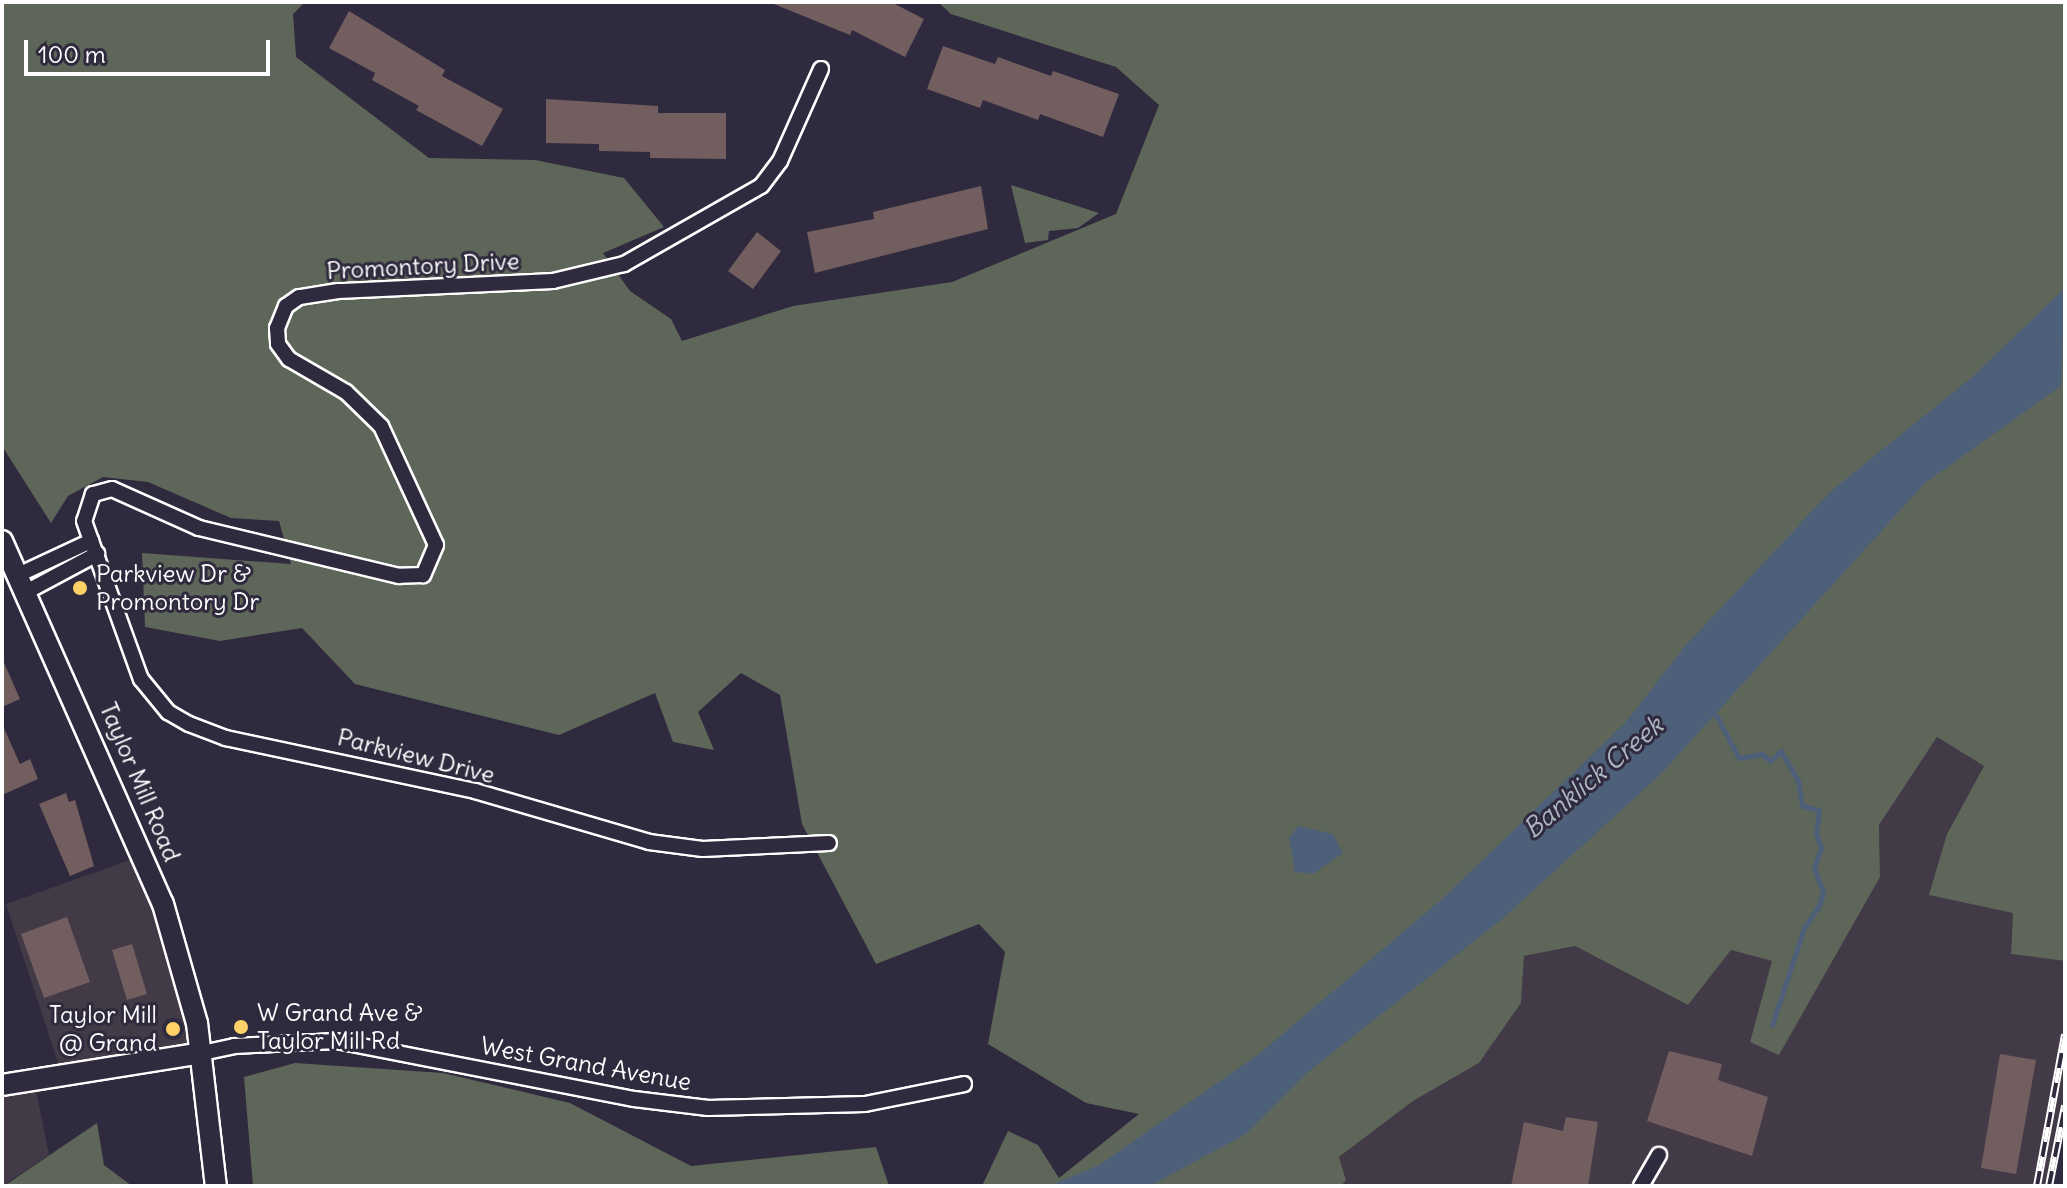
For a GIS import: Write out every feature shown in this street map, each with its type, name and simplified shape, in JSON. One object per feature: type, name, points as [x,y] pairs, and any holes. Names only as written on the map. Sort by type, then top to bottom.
[{"type":"main road","name":"Taylor Mill Road","points":[[2,541],[163,904],[202,1053],[216,1186]]},
{"type":"main road","points":[[2,1085],[202,1053]]},
{"type":"street","name":"Promontory Drive","points":[[94,548],[84,521],[87,503],[93,494],[112,489],[199,528],[386,573],[423,575],[436,545],[381,426],[346,392],[289,359],[278,344],[277,328],[286,306],[299,297],[338,291],[553,281],[624,264],[761,186],[780,161],[821,69]]},
{"type":"street","points":[[22,584],[94,548]]},
{"type":"street","name":"Parkview Drive","points":[[94,548],[109,579],[120,633],[141,679],[168,712],[189,724],[226,738],[475,791],[649,842],[703,849],[829,843]]},
{"type":"street","name":"West Grand Avenue","points":[[202,1053],[234,1046],[336,1041],[634,1099],[708,1108],[865,1104],[964,1084]]},
{"type":"street","points":[[1641,1186],[1659,1155]]},
{"type":"shaded area","points":[[1937,737],[1984,766],[1947,834],[2013,913],[2011,954],[2065,961],[2065,1106],[2049,1186],[1341,1186],[1346,1180],[1339,1157],[1413,1101],[1479,1063],[1521,1003],[1524,956],[1575,946],[1688,1005],[1731,950],[1773,961],[1750,1041],[1880,877],[1879,825]]},
{"type":"shaded area","points":[[144,855],[202,1053],[62,1075],[6,904]]},
{"type":"shaded area","points":[[34,1080],[49,1155],[2,1186],[2,1085]]},
{"type":"green space","points":[[2,2],[305,2],[293,14],[296,57],[429,158],[535,160],[624,178],[664,227],[603,253],[630,291],[671,319],[682,341],[793,306],[952,282],[1116,214],[1159,105],[1116,67],[951,14],[938,2],[2065,2],[2065,961],[2011,954],[2013,913],[1929,895],[1947,834],[1984,766],[1937,737],[1879,825],[1880,877],[1779,1055],[1750,1042],[1772,961],[1731,950],[1688,1005],[1575,946],[1524,956],[1521,1003],[1479,1063],[1413,1101],[1339,1157],[1346,1180],[1341,1186],[982,1186],[1008,1131],[1038,1145],[1059,1178],[1139,1114],[1086,1103],[988,1044],[1005,952],[979,924],[876,964],[802,824],[780,695],[741,673],[698,712],[714,750],[673,742],[655,693],[559,735],[355,684],[302,628],[220,641],[145,627],[142,553],[291,564],[279,521],[231,518],[148,482],[103,477],[68,496],[51,523],[2,446]]},
{"type":"green space","points":[[1011,185],[1099,213],[1078,228],[1049,231],[1048,240],[1025,243]]},
{"type":"green space","points":[[295,1063],[443,1073],[570,1103],[691,1166],[876,1147],[889,1186],[253,1186],[244,1077]]},
{"type":"green space","points":[[97,1123],[104,1165],[132,1186],[4,1186]]},
{"type":"water","name":"Banklick Creek","points":[[2065,288],[2061,386],[1925,483],[1661,774],[1501,920],[1308,1072],[1246,1134],[1150,1186],[1049,1186],[1099,1165],[1259,1054],[1442,899],[1626,722],[1685,646],[1831,491],[1971,378]]},
{"type":"water","points":[[1299,826],[1333,834],[1343,853],[1313,874],[1295,872],[1289,837]]},
{"type":"building","points":[[769,2],[891,2],[924,19],[905,57],[852,30],[850,35]]},
{"type":"building","points":[[349,11],[445,70],[442,76],[503,109],[482,146],[416,110],[419,106],[372,80],[375,73],[329,48]]},
{"type":"building","points":[[943,46],[995,64],[998,57],[1051,76],[1053,71],[1119,94],[1103,137],[1040,114],[1038,120],[983,100],[980,108],[927,89]]},
{"type":"building","points":[[546,99],[658,106],[658,113],[726,113],[726,159],[650,158],[650,152],[599,151],[599,144],[546,143]]},
{"type":"building","points":[[981,186],[988,229],[815,273],[807,232],[874,219],[873,212]]},
{"type":"building","points":[[757,232],[781,251],[753,289],[728,271]]},
{"type":"building","points":[[2,658],[20,699],[2,707]]},
{"type":"building","points":[[2,724],[20,764],[30,759],[38,779],[2,795]]},
{"type":"building","points":[[66,793],[69,802],[75,800],[94,866],[70,876],[39,804]]},
{"type":"building","points":[[67,917],[90,982],[44,998],[21,934]]},
{"type":"building","points":[[132,944],[147,994],[127,1000],[112,950]]},
{"type":"building","points":[[1669,1051],[1722,1064],[1718,1080],[1768,1097],[1752,1156],[1647,1121]]},
{"type":"building","points":[[2000,1054],[2036,1060],[2016,1174],[1981,1168]]},
{"type":"building","points":[[1566,1117],[1598,1122],[1588,1186],[1511,1186],[1524,1122],[1563,1131]]},
{"type":"waterway","points":[[1716,715],[1739,758],[1762,754],[1770,761],[1781,751],[1798,780],[1802,806],[1819,810],[1816,833],[1821,848],[1814,868],[1823,892],[1820,904],[1804,928],[1772,1025]]},
{"type":"railway","points":[[2037,1186],[2065,1035]]},
{"type":"railway","points":[[2049,1186],[2065,1106]]},
{"type":"place","name":"Parkview Dr & Promontory Dr","points":[[80,588]]},
{"type":"place","name":"W Grand Ave & Taylor Mill Rd","points":[[241,1027]]},
{"type":"place","name":"Taylor Mill @ Grand","points":[[173,1029]]}]
